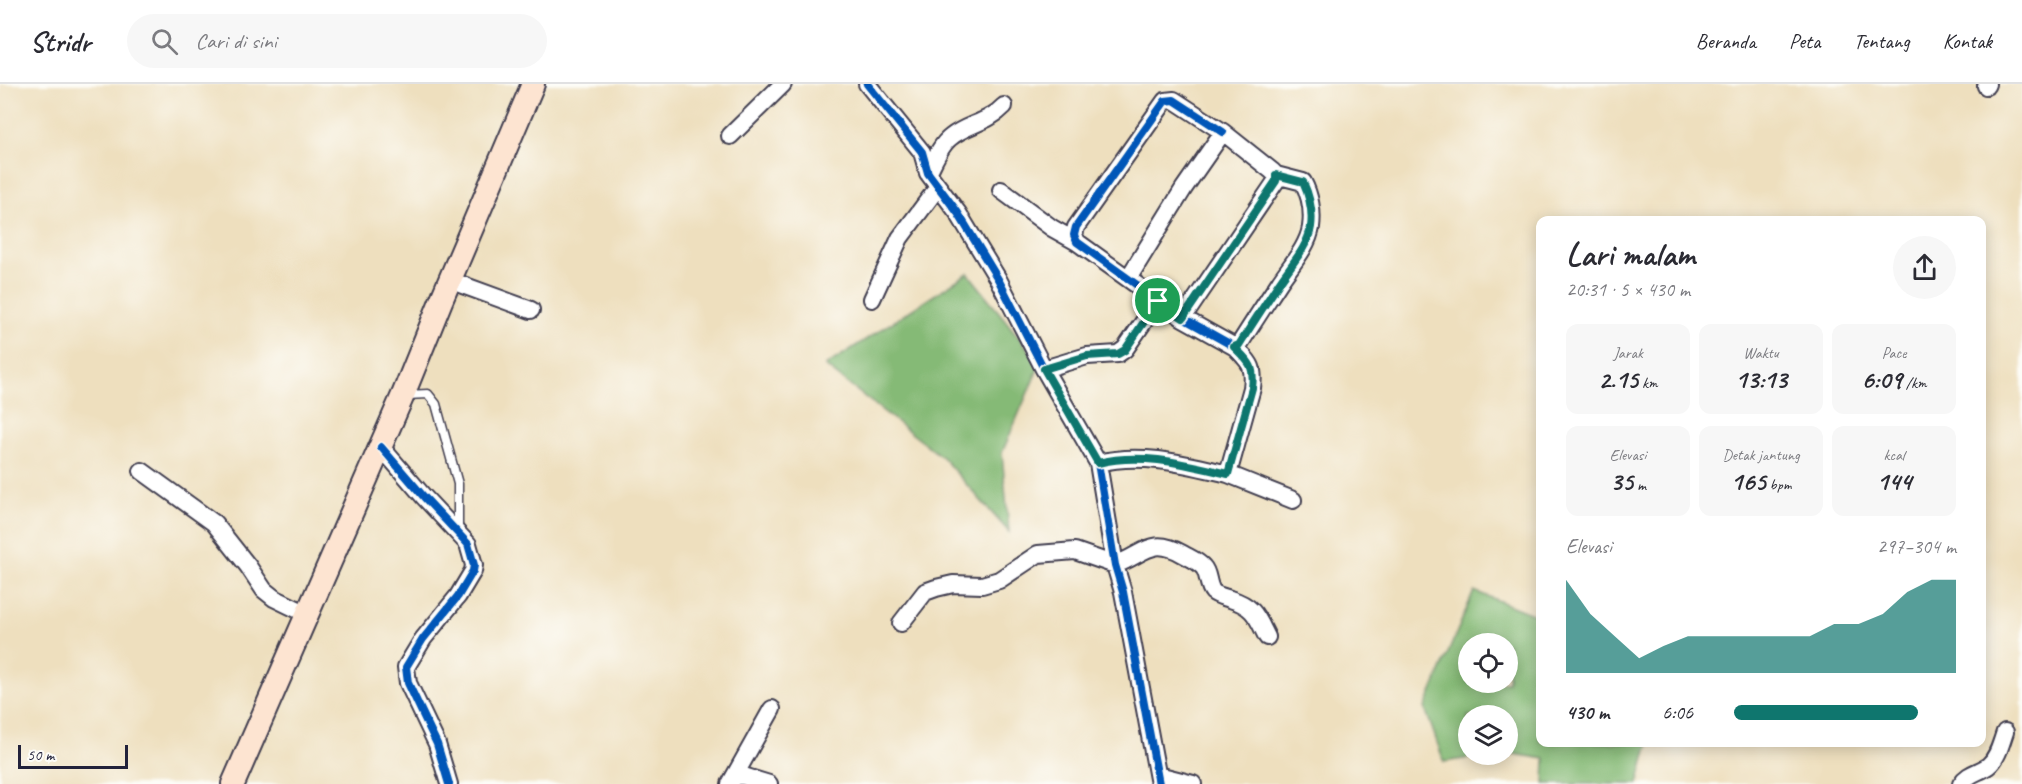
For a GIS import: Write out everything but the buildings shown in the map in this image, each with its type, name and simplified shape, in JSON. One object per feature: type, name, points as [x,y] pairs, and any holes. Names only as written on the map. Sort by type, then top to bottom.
[{"type":"main road","points":[[233,784],[403,395],[532,84]]},
{"type":"street","points":[[730,136],[783,84]]},
{"type":"street","points":[[867,84],[922,152],[928,173],[958,213],[998,279],[1044,369],[1098,463],[1115,565],[1123,592],[1158,779],[1193,784]]},
{"type":"street","points":[[1077,242],[1074,236],[1076,227],[1165,101],[1174,100],[1223,132],[1276,175],[1303,182],[1310,201],[1311,226],[1307,240],[1239,345],[1234,347]]},
{"type":"street","points":[[928,173],[951,136],[996,114],[1004,106]]},
{"type":"street","points":[[1129,277],[1184,188],[1223,132]]},
{"type":"street","points":[[1183,318],[1276,181],[1276,175]]},
{"type":"street","points":[[872,299],[900,238],[938,187]]},
{"type":"street","points":[[1000,190],[1052,228],[1129,277],[1183,318],[1234,347],[1250,363],[1254,374],[1252,388],[1228,474]]},
{"type":"street","points":[[449,280],[531,310]]},
{"type":"street","points":[[1044,369],[1087,356],[1118,354],[1125,350],[1158,301]]},
{"type":"street","points":[[379,450],[458,531],[468,544],[474,565],[473,571],[458,596],[423,639],[407,663],[405,672],[422,715],[437,744],[448,784]]},
{"type":"street","points":[[1098,463],[1117,458],[1168,461],[1228,474],[1293,500]]},
{"type":"street","points":[[142,471],[214,523],[264,590],[274,598],[307,614]]},
{"type":"street","points":[[901,623],[925,592],[953,584],[982,585],[999,580],[1038,554],[1074,551],[1115,565],[1155,545],[1175,549],[1196,560],[1205,568],[1211,590],[1216,594],[1246,604],[1253,610],[1267,637]]},
{"type":"street","points":[[770,784],[734,779],[772,709]]},
{"type":"street","points":[[1961,784],[1971,773],[1989,765],[1996,756],[2005,732]]},
{"type":"lane","points":[[403,395],[428,394],[436,404],[458,484],[458,531]]},
{"type":"green space","points":[[968,273],[1040,364],[1002,453],[1009,532],[942,457],[825,366]]},
{"type":"green space","points":[[1474,591],[1536,615],[1536,747],[1648,747],[1638,784],[1544,784],[1545,759],[1518,755],[1518,705],[1458,705],[1458,760],[1444,762],[1425,708]]},
{"type":"cycle path","points":[[867,84],[922,152],[928,173],[958,213],[998,279],[1044,369],[1098,463],[1115,565],[1123,592],[1159,784]]},
{"type":"cycle path","points":[[1223,132],[1174,100],[1165,101],[1076,227],[1074,235],[1077,242],[1183,318],[1235,347],[1239,345],[1298,256],[1311,227],[1312,215],[1303,182],[1276,175]]},
{"type":"cycle path","points":[[381,447],[468,544],[474,565],[473,571],[458,596],[423,639],[406,667],[408,683],[437,744],[449,784]]},
{"type":"route","points":[[1276,175],[1303,182],[1308,192],[1311,210],[1311,226],[1307,240],[1239,345],[1234,347],[1250,363],[1254,374],[1228,474],[1168,461],[1117,458],[1098,463],[1044,369],[1074,359],[1087,356],[1111,356],[1125,350],[1158,301],[1183,318],[1276,181],[1276,175]]}]
